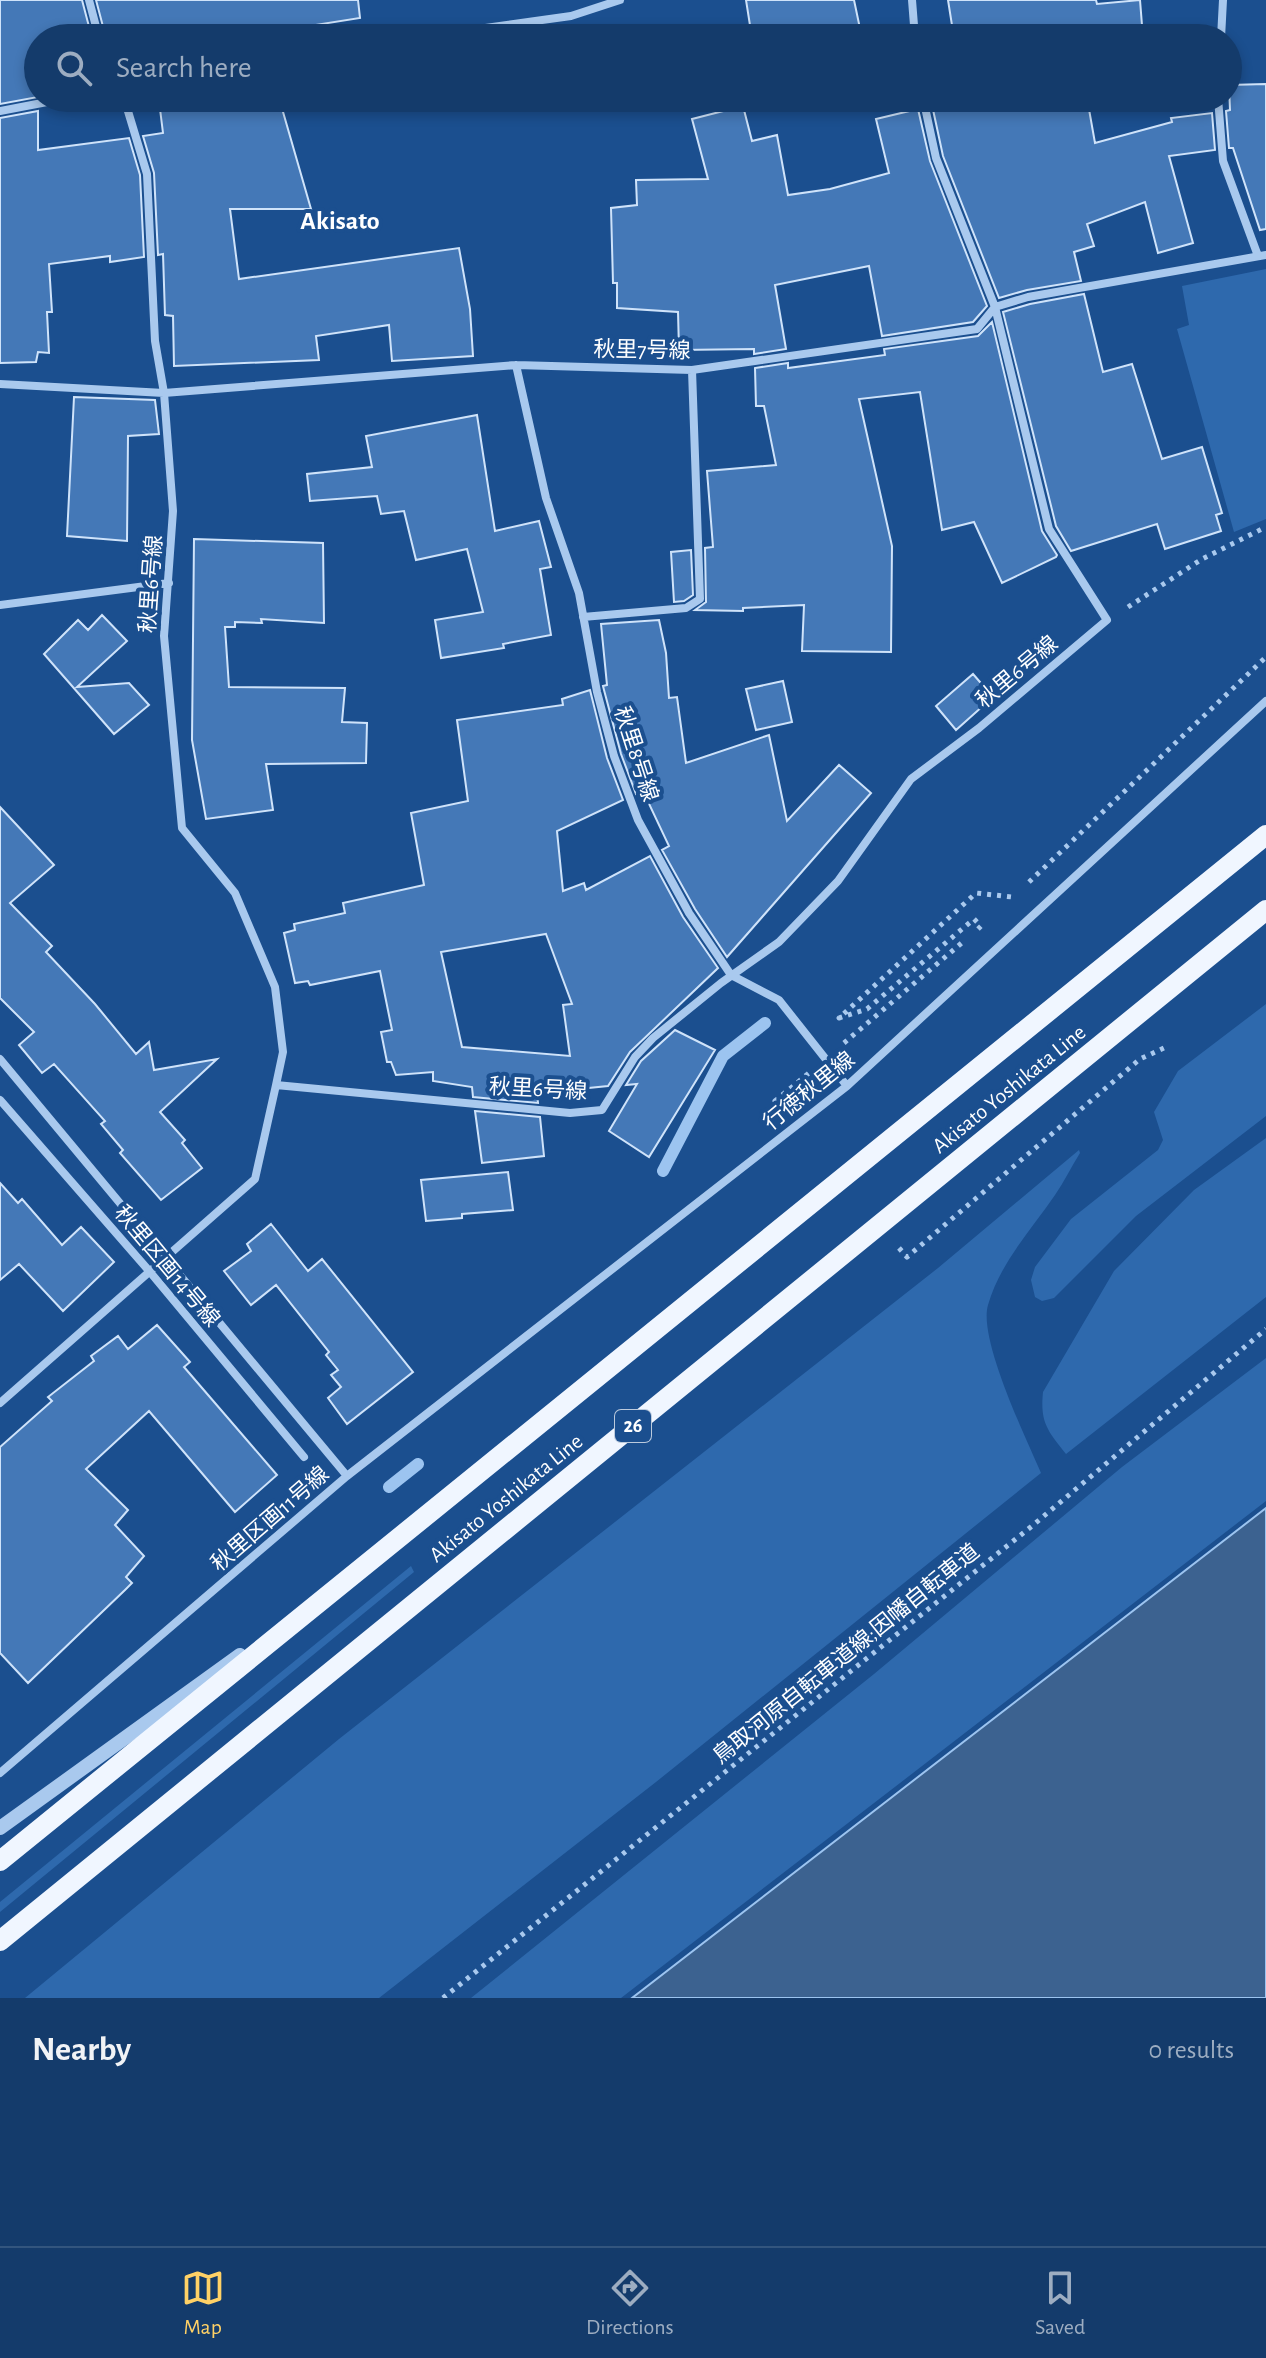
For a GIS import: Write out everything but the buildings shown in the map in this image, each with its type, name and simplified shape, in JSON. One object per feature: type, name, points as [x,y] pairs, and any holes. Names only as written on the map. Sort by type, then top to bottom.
[{"type":"main road","name":"Akisato Yoshikata Line","points":[[0,1861],[1266,835]]},
{"type":"main road","name":"Akisato Yoshikata Line","points":[[0,1941],[1266,910]]},
{"type":"street","points":[[89,0],[95,24]]},
{"type":"street","points":[[514,24],[571,16],[620,0]]},
{"type":"street","points":[[912,0],[914,24]]},
{"type":"street","points":[[1222,24],[1223,0]]},
{"type":"street","points":[[0,111],[24,106]]},
{"type":"street","name":"秋里6号線","points":[[128,112],[147,174],[153,245],[155,341],[164,393],[173,511],[164,636],[182,828],[235,893],[275,987],[283,1052],[276,1085],[570,1113],[602,1110],[635,1057],[653,1038],[731,975],[779,942],[838,881],[911,779],[979,728],[1107,620]]},
{"type":"street","points":[[926,112],[936,158],[995,307],[1049,529],[1107,620]]},
{"type":"street","points":[[1219,112],[1223,161],[1262,255]]},
{"type":"street","name":"秋里7号線","points":[[0,384],[164,393],[516,365],[692,370],[977,329],[995,307],[1028,297],[1262,255]]},
{"type":"street","name":"秋里8号線","points":[[516,365],[546,498],[579,593],[600,705],[614,756],[638,820],[689,913],[731,975],[779,1000],[847,1086]]},
{"type":"street","points":[[583,617],[686,608],[700,599],[692,370]]},
{"type":"street","points":[[0,605],[169,583]]},
{"type":"street","name":"行徳秋里線","points":[[347,1476],[847,1086],[1266,701]]},
{"type":"street","name":"秋里区画11号線","points":[[0,1059],[347,1476],[0,1773]]},
{"type":"street","points":[[0,1403],[255,1179],[276,1085]]},
{"type":"street","name":"秋里区画14号線","points":[[0,1100],[150,1272],[304,1457]]},
{"type":"street","points":[[0,1828],[368,1562]]},
{"type":"path","points":[[1107,620],[1202,559],[1266,527]]},
{"type":"path","points":[[832,1053],[981,926],[974,919],[867,1009],[839,1018],[976,893],[1012,897],[1266,657]]},
{"type":"path","points":[[907,1257],[1140,1059],[1164,1048]]},
{"type":"path","points":[[775,1101],[810,1072]]},
{"type":"path","name":"鳥取河原自転車道線;因幡自転車道","points":[[443,1998],[1032,1526],[1266,1329]]},
{"type":"shaded area","points":[[1266,269],[1266,519],[1234,532],[1177,329],[1189,325],[1182,286]]},
{"type":"shaded area","points":[[1266,1004],[1266,1116],[1136,1216],[1054,1298],[1042,1301],[1035,1297],[1031,1280],[1035,1267],[1071,1219],[1158,1150],[1163,1140],[1154,1112],[1178,1071]]},
{"type":"shaded area","points":[[1266,1138],[1266,1297],[1066,1454],[1046,1425],[1043,1392],[1114,1271],[1194,1190]]},
{"type":"shaded area","points":[[1079,1150],[1058,1190],[1008,1261],[988,1305],[987,1321],[996,1364],[1041,1473],[656,1782],[379,1998],[25,1998],[339,1739],[938,1268]]},
{"type":"shaded area","points":[[1266,1358],[1266,1501],[621,1998],[471,1998],[874,1674],[1122,1467]]},
{"type":"shaded area","points":[[1266,1508],[1266,1998],[632,1998]]},
{"type":"shaded area","points":[[411,1566],[414,1572],[0,1912],[0,1902]]},
{"type":"waterway","points":[[663,1171],[723,1056],[765,1023]]},
{"type":"waterway","points":[[389,1487],[418,1464]]},
{"type":"district","name":"Akisato","points":[[340,221]]}]
